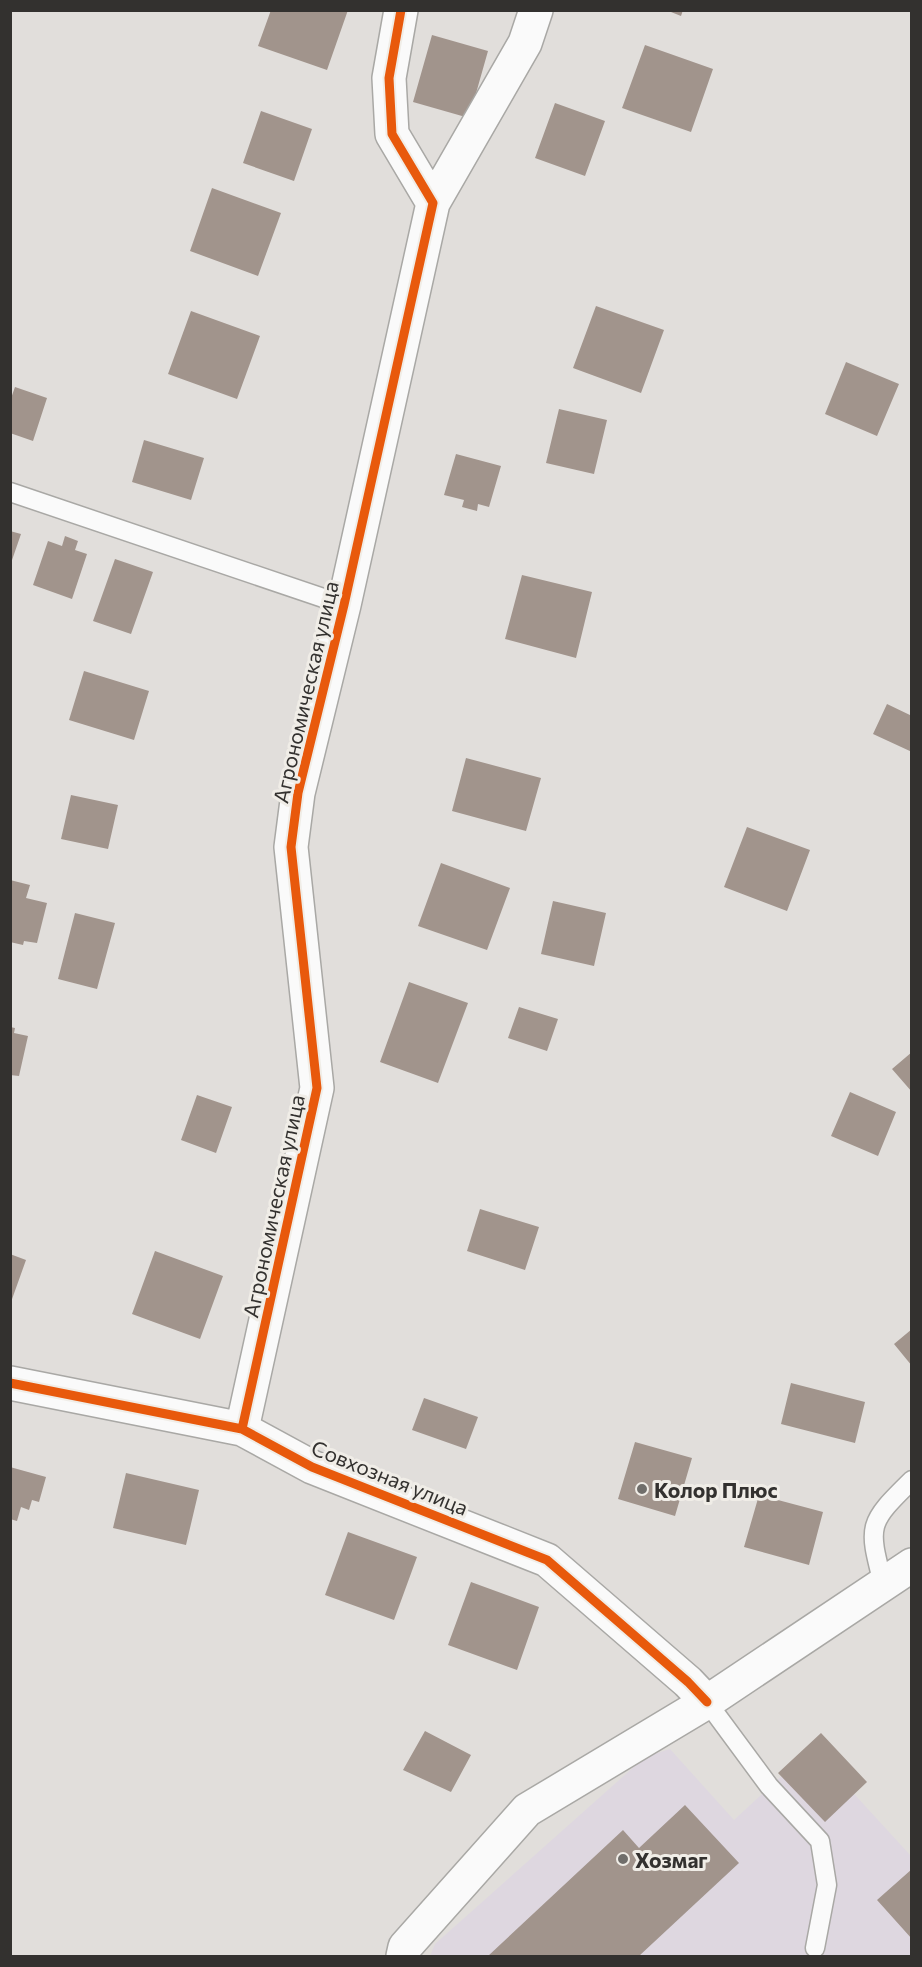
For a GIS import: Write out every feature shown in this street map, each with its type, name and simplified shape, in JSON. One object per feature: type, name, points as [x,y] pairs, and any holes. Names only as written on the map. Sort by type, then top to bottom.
[{"type":"street","points":[[401,10],[389,78],[392,134],[434,203]]},
{"type":"street","name":"Агрономическая улица","points":[[242,1429],[318,1088],[291,847],[298,793],[344,606],[434,203],[525,43],[536,10]]},
{"type":"street","name":"Совхозная улица","points":[[10,1383],[242,1429],[312,1467],[547,1560],[688,1682],[707,1702]]},
{"type":"street","points":[[403,1956],[405,1947],[527,1810],[707,1702],[912,1565]]},
{"type":"lane","points":[[10,492],[344,606]]},
{"type":"lane","points":[[883,1584],[871,1535],[882,1509],[912,1480]]},
{"type":"lane","points":[[707,1702],[769,1786],[820,1841],[827,1885],[815,1948]]},
{"type":"shaded area","points":[[812,1748],[911,1856],[911,1956],[430,1956],[435,1944],[645,1757],[670,1749],[734,1820]]},
{"type":"building","points":[[271,10],[348,10],[327,70],[258,46]]},
{"type":"building","points":[[666,10],[683,10],[681,16]]},
{"type":"building","points":[[432,35],[488,51],[469,118],[413,102]]},
{"type":"building","points":[[645,45],[713,69],[691,132],[622,108]]},
{"type":"building","points":[[555,103],[605,121],[585,176],[535,158]]},
{"type":"building","points":[[261,111],[312,129],[294,181],[243,163]]},
{"type":"building","points":[[212,188],[281,213],[258,276],[190,251]]},
{"type":"building","points":[[596,306],[664,330],[641,393],[573,368]]},
{"type":"building","points":[[191,311],[260,336],[237,399],[168,374]]},
{"type":"building","points":[[846,362],[899,384],[877,436],[825,414]]},
{"type":"building","points":[[15,387],[47,398],[33,441],[10,433],[10,401]]},
{"type":"building","points":[[559,409],[607,420],[594,474],[546,463]]},
{"type":"building","points":[[144,440],[204,458],[191,500],[132,482]]},
{"type":"building","points":[[456,454],[501,466],[489,507],[478,504],[477,511],[462,507],[464,500],[444,495]]},
{"type":"building","points":[[10,531],[21,534],[11,563],[10,563]]},
{"type":"building","points":[[65,536],[78,541],[75,550],[87,554],[72,599],[33,585],[48,541],[62,546]]},
{"type":"building","points":[[115,559],[153,572],[131,634],[93,621]]},
{"type":"building","points":[[522,575],[592,592],[576,658],[505,639]]},
{"type":"building","points":[[84,671],[149,691],[134,740],[69,720]]},
{"type":"building","points":[[887,704],[912,716],[912,752],[873,734]]},
{"type":"building","points":[[466,758],[541,778],[526,831],[452,811]]},
{"type":"building","points":[[71,795],[118,805],[108,849],[61,839]]},
{"type":"building","points":[[747,827],[810,850],[787,911],[724,887]]},
{"type":"building","points":[[441,863],[510,888],[487,950],[418,926]]},
{"type":"building","points":[[10,880],[30,885],[26,898],[47,903],[37,943],[24,941],[23,945],[10,942]]},
{"type":"building","points":[[553,901],[606,913],[594,966],[541,954]]},
{"type":"building","points":[[75,913],[115,923],[97,989],[58,979]]},
{"type":"building","points":[[409,982],[468,1003],[438,1083],[380,1062]]},
{"type":"building","points":[[519,1007],[558,1019],[547,1051],[508,1038]]},
{"type":"building","points":[[10,1027],[15,1028],[14,1033],[28,1036],[19,1076],[10,1075]]},
{"type":"building","points":[[912,1052],[912,1092],[892,1069]]},
{"type":"building","points":[[850,1092],[896,1112],[878,1156],[831,1136]]},
{"type":"building","points":[[197,1095],[232,1107],[216,1153],[181,1140]]},
{"type":"building","points":[[480,1209],[539,1227],[525,1270],[467,1251]]},
{"type":"building","points":[[155,1251],[223,1276],[200,1339],[132,1314]]},
{"type":"building","points":[[10,1254],[26,1260],[11,1302],[10,1302]]},
{"type":"building","points":[[912,1329],[912,1366],[894,1344]]},
{"type":"building","points":[[791,1383],[865,1402],[855,1443],[781,1424]]},
{"type":"building","points":[[424,1398],[478,1417],[466,1449],[412,1430]]},
{"type":"building","points":[[635,1442],[692,1458],[675,1516],[618,1499]]},
{"type":"building","points":[[10,1467],[46,1477],[39,1502],[32,1500],[29,1510],[21,1507],[17,1521],[10,1519]]},
{"type":"building","points":[[126,1473],[199,1490],[186,1545],[113,1528]]},
{"type":"building","points":[[759,1495],[823,1512],[809,1565],[744,1547]]},
{"type":"building","points":[[348,1532],[417,1557],[394,1620],[325,1595]]},
{"type":"building","points":[[471,1582],[539,1607],[517,1670],[448,1645]]},
{"type":"building","points":[[425,1731],[471,1755],[451,1792],[403,1770]]},
{"type":"building","points":[[821,1733],[867,1782],[825,1822],[778,1773]]},
{"type":"building","points":[[685,1805],[739,1863],[639,1956],[488,1956],[623,1830],[639,1848]]},
{"type":"building","points":[[912,1869],[912,1939],[877,1900]]},
{"type":"cycle path","points":[[242,1429],[317,1088],[291,847],[298,793],[344,605],[433,203],[392,134],[389,78],[401,10]]},
{"type":"cycle path","points":[[10,1383],[242,1429],[312,1467],[547,1560],[688,1682],[707,1702]]},
{"type":"place","name":"Колор Плюс","points":[[642,1489]]},
{"type":"place","name":"Хозмаг","points":[[623,1859]]}]
